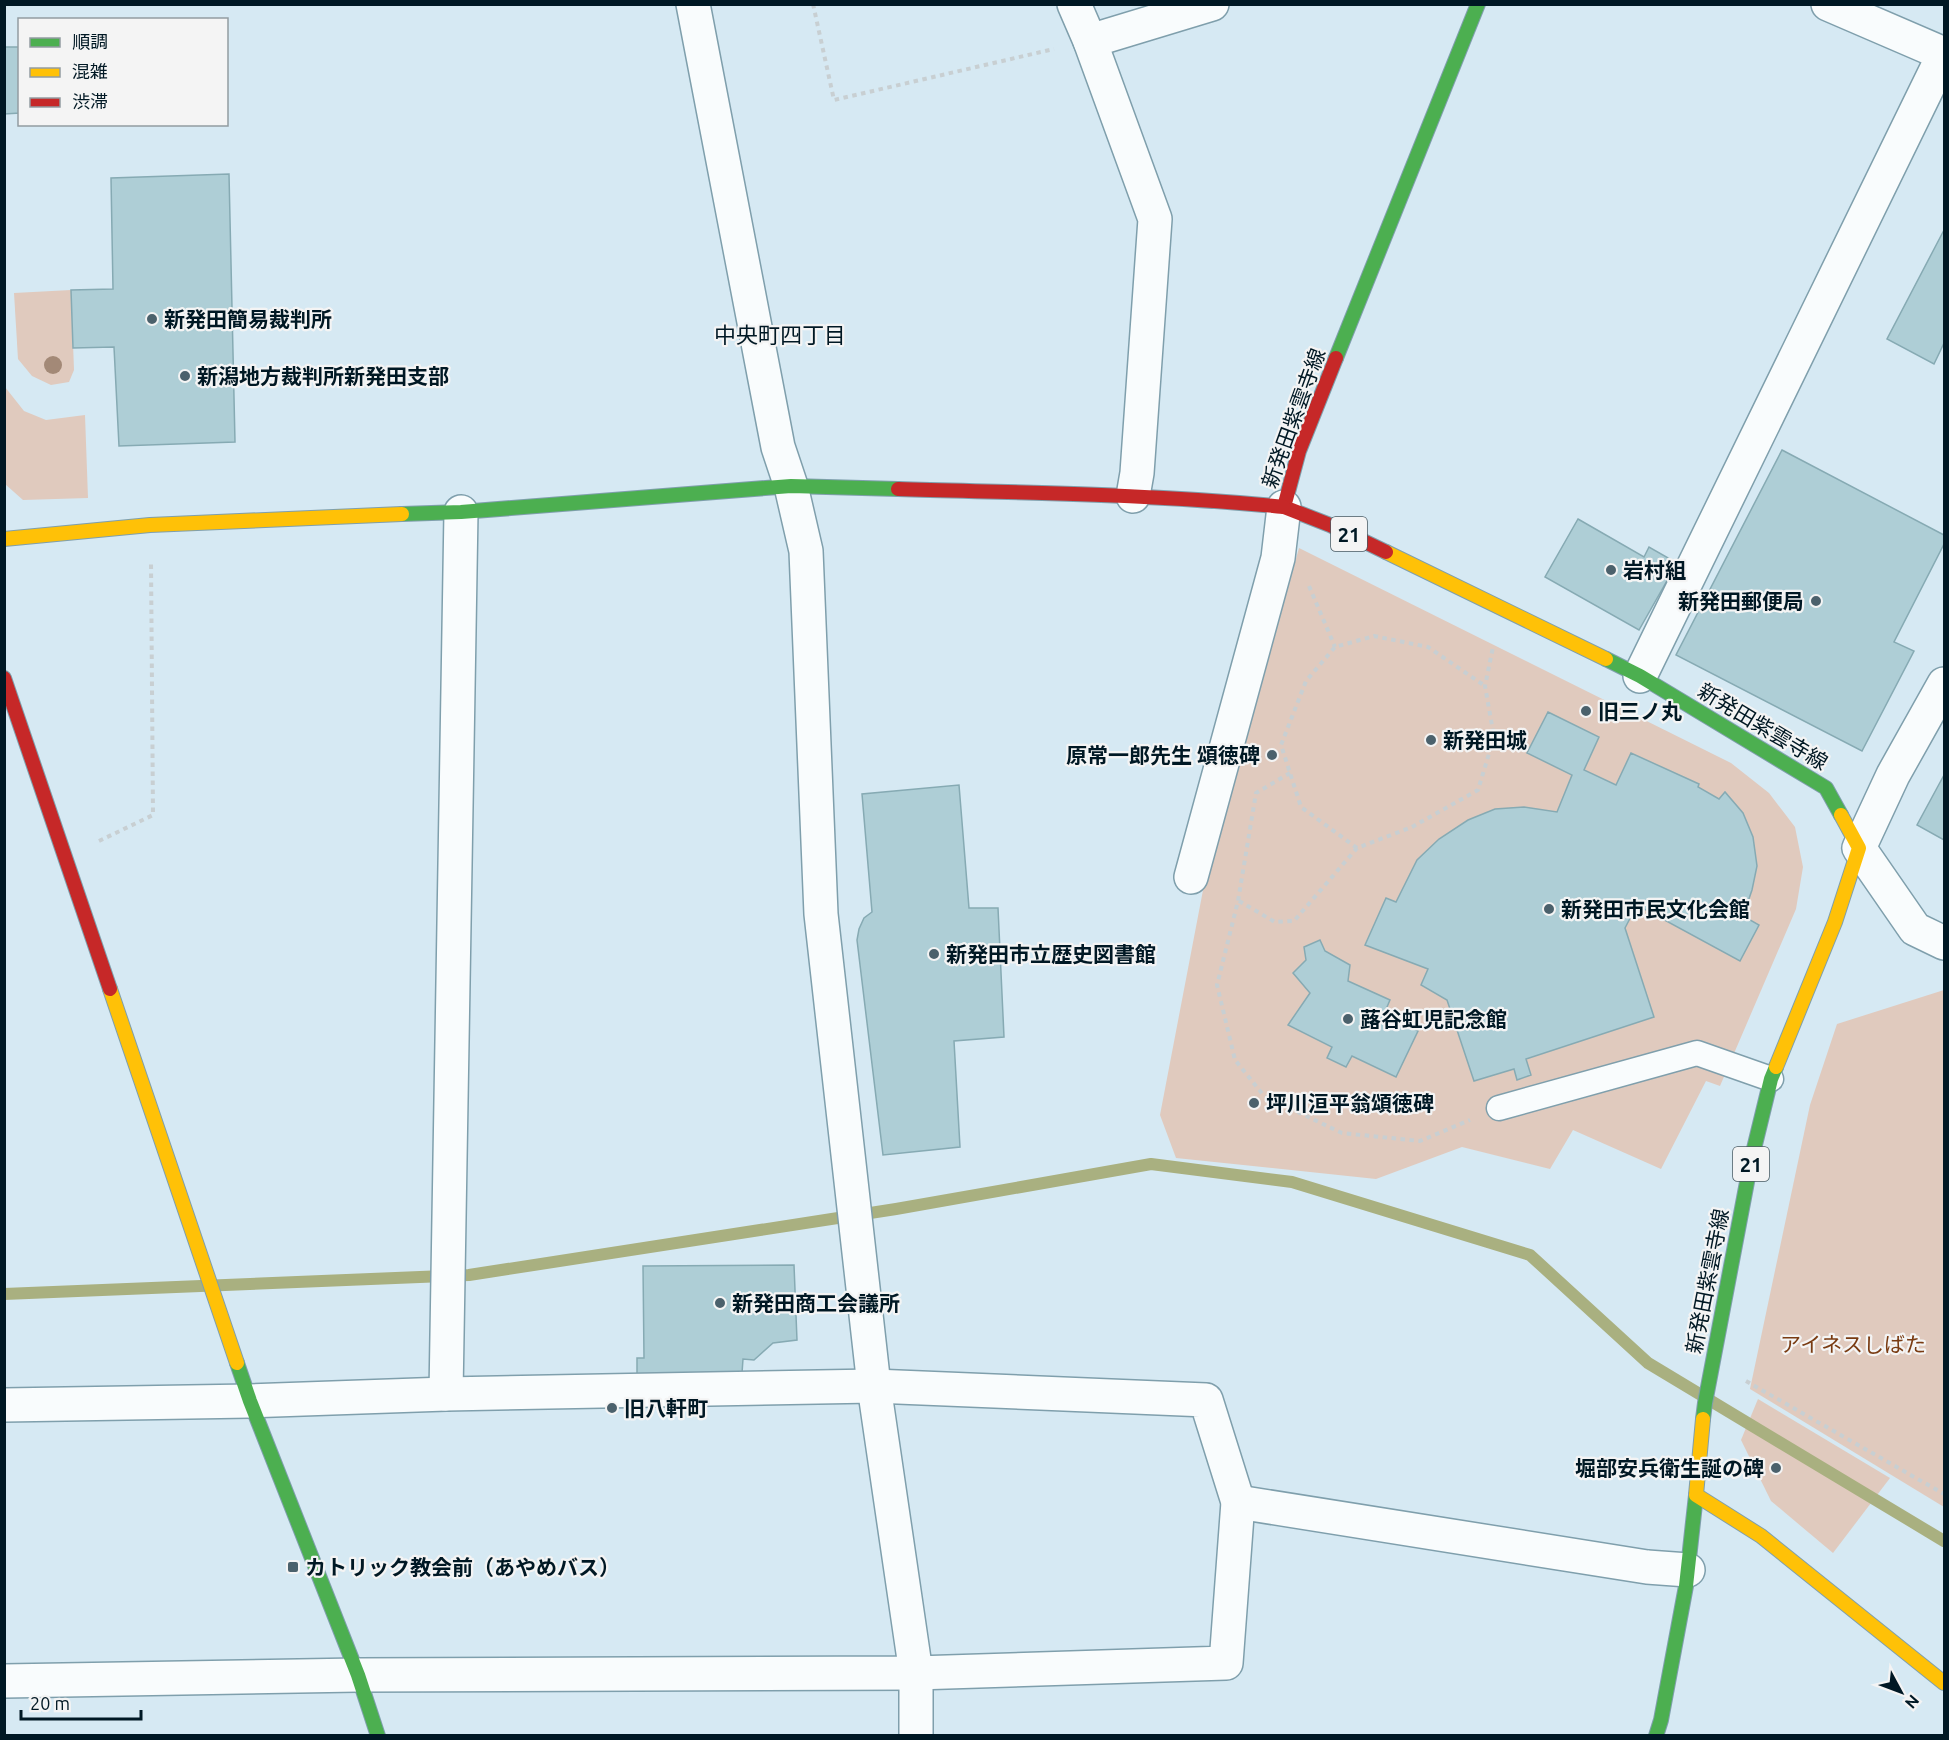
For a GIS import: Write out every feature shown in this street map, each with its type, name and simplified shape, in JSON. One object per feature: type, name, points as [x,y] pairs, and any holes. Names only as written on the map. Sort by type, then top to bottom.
[{"type":"street","points":[[693,4],[778,447],[791,486],[806,551],[821,914],[874,1386],[916,1673],[916,1736]]},
{"type":"street","points":[[1074,4],[1090,41],[1155,219],[1137,473],[1133,496]]},
{"type":"street","points":[[1090,41],[1212,4]]},
{"type":"street","name":"新発田紫雲寺線","points":[[1478,4],[1299,451],[1284,507],[1341,530],[1640,676],[1826,788],[1859,848],[1834,922],[1771,1079],[1751,1161],[1705,1403],[1688,1570],[1661,1720],[1656,1736]]},
{"type":"street","points":[[1640,676],[1944,54],[1828,4]]},
{"type":"street","points":[[4,540],[150,525],[461,512],[791,486],[1133,496],[1284,507],[1278,558],[1191,877]]},
{"type":"street","points":[[446,1394],[461,512]]},
{"type":"street","points":[[4,678],[250,1401],[358,1675],[378,1736]]},
{"type":"street","points":[[1941,697],[1893,775],[1859,848],[1915,929],[1944,943]]},
{"type":"street","points":[[4,1405],[874,1386],[1206,1400],[1238,1502],[1226,1663],[916,1673],[358,1675],[4,1681]]},
{"type":"street","points":[[1696,1495],[1761,1536],[1944,1683]]},
{"type":"street","points":[[1238,1502],[1647,1567],[1688,1570]]},
{"type":"lane","points":[[1499,1108],[1697,1053],[1771,1079]]},
{"type":"path","points":[[813,4],[834,100],[1090,41]]},
{"type":"path","points":[[65,857],[153,815],[150,525]]},
{"type":"path","points":[[1278,558],[1308,584],[1335,647]]},
{"type":"path","points":[[1357,848],[1301,807],[1281,745],[1306,681],[1335,647],[1374,636],[1428,647],[1485,686]]},
{"type":"path","points":[[1238,901],[1275,922],[1294,921],[1357,848],[1412,827],[1478,790],[1494,737],[1485,686],[1495,637]]},
{"type":"path","points":[[1290,773],[1256,793],[1238,901],[1217,985],[1235,1060],[1264,1096],[1342,1133],[1420,1141],[1499,1108]]},
{"type":"path","points":[[1745,1381],[1944,1494]]},
{"type":"green space","points":[[71,290],[74,370],[69,382],[51,385],[32,376],[18,359],[14,293]]},
{"type":"green space","points":[[5,387],[24,411],[46,420],[85,415],[88,498],[23,500],[5,484]]},
{"type":"green space","points":[[1299,548],[1731,763],[1769,793],[1795,827],[1803,867],[1796,909],[1720,1086],[1706,1081],[1661,1169],[1573,1130],[1550,1169],[1462,1147],[1376,1179],[1176,1158],[1160,1115],[1204,885]]},
{"type":"green space","name":"アイネスしばた","points":[[1944,990],[1944,1507],[1750,1389],[1810,1105],[1837,1024]]},
{"type":"green space","points":[[1758,1399],[1890,1478],[1833,1553],[1771,1501],[1741,1440]]},
{"type":"building","points":[[4,47],[18,47],[18,113],[4,114]]},
{"type":"building","name":"新発田簡易裁判所","points":[[229,174],[235,442],[119,446],[114,347],[73,348],[71,290],[113,289],[111,178]]},
{"type":"building","points":[[1944,230],[1944,343],[1934,364],[1887,339]]},
{"type":"building","points":[[1782,450],[1944,535],[1944,544],[1894,642],[1914,651],[1862,751],[1676,655]]},
{"type":"building","name":"岩村組","points":[[1578,519],[1644,557],[1649,547],[1677,563],[1639,630],[1545,577]]},
{"type":"building","points":[[1548,712],[1599,737],[1584,770],[1616,785],[1631,753],[1699,784],[1698,787],[1719,799],[1725,792],[1743,813],[1753,837],[1757,866],[1743,916],[1759,925],[1740,961],[1637,905],[1625,928],[1654,1017],[1526,1059],[1531,1075],[1517,1080],[1514,1069],[1474,1081],[1447,1000],[1421,985],[1428,969],[1365,945],[1386,898],[1396,902],[1417,860],[1439,839],[1468,820],[1495,809],[1524,807],[1557,812],[1572,775],[1527,753]]},
{"type":"building","points":[[1944,775],[1944,840],[1917,825]]},
{"type":"building","points":[[959,785],[969,908],[998,908],[1004,1037],[954,1041],[960,1147],[883,1155],[857,940],[864,918],[872,912],[862,794]]},
{"type":"building","points":[[1320,940],[1325,951],[1350,965],[1348,981],[1390,1000],[1384,1014],[1418,1031],[1396,1077],[1352,1056],[1346,1067],[1327,1058],[1332,1047],[1288,1025],[1310,993],[1293,973],[1306,960],[1304,947]]},
{"type":"building","name":"新発田商工会議所","points":[[794,1265],[797,1340],[773,1343],[754,1360],[743,1359],[742,1373],[637,1378],[637,1358],[644,1358],[643,1266]]},
{"type":"waterway","points":[[4,1294],[469,1275],[896,1209],[1151,1164],[1292,1182],[1530,1255],[1648,1363],[1944,1541]]},
{"type":"traffic: fast","points":[[1336,358],[1478,4]]},
{"type":"traffic: fast","points":[[402,514],[461,512],[791,486],[898,489]]},
{"type":"traffic: fast","points":[[1606,659],[1640,676],[1826,788],[1841,815]]},
{"type":"traffic: fast","points":[[1703,1419],[1751,1161],[1776,1067]]},
{"type":"traffic: fast","points":[[237,1363],[358,1675],[378,1736]]},
{"type":"traffic: fast","points":[[1656,1736],[1686,1586],[1696,1495]]},
{"type":"traffic: slow","points":[[4,539],[150,525],[402,514]]},
{"type":"traffic: slow","points":[[1386,552],[1606,659]]},
{"type":"traffic: slow","points":[[1776,1067],[1835,922],[1859,848],[1841,815]]},
{"type":"traffic: slow","points":[[110,989],[237,1363]]},
{"type":"traffic: slow","points":[[1703,1419],[1696,1495],[1761,1536],[1944,1683]]},
{"type":"traffic: jam","points":[[1336,358],[1299,451],[1284,507],[1330,525],[1386,552]]},
{"type":"traffic: jam","points":[[898,489],[1140,497],[1284,507]]},
{"type":"traffic: jam","points":[[4,678],[110,989]]},
{"type":"place","name":"新発田簡易裁判所","points":[[152,319]]},
{"type":"place","name":"新潟地方裁判所新発田支部","points":[[185,376]]},
{"type":"place","name":"岩村組","points":[[1611,570]]},
{"type":"place","name":"新発田郵便局","points":[[1816,601]]},
{"type":"place","name":"旧三ノ丸","points":[[1586,711]]},
{"type":"place","name":"新発田城","points":[[1431,740]]},
{"type":"place","name":"原常一郎先生 頌徳碑","points":[[1272,755]]},
{"type":"place","name":"新発田市民文化会館","points":[[1549,909]]},
{"type":"place","name":"新発田市立歴史図書館","points":[[934,954]]},
{"type":"place","name":"蕗谷虹児記念館","points":[[1348,1019]]},
{"type":"place","name":"坪川洹平翁頌徳碑","points":[[1254,1103]]},
{"type":"place","name":"新発田商工会議所","points":[[720,1303]]},
{"type":"place","name":"旧八軒町","points":[[612,1408]]},
{"type":"place","name":"堀部安兵衛生誕の碑","points":[[1776,1468]]},
{"type":"place","name":"カトリック教会前（あやめバス）","points":[[293,1567]]},
{"type":"district","name":"中央町四丁目","points":[[780,334]]}]
